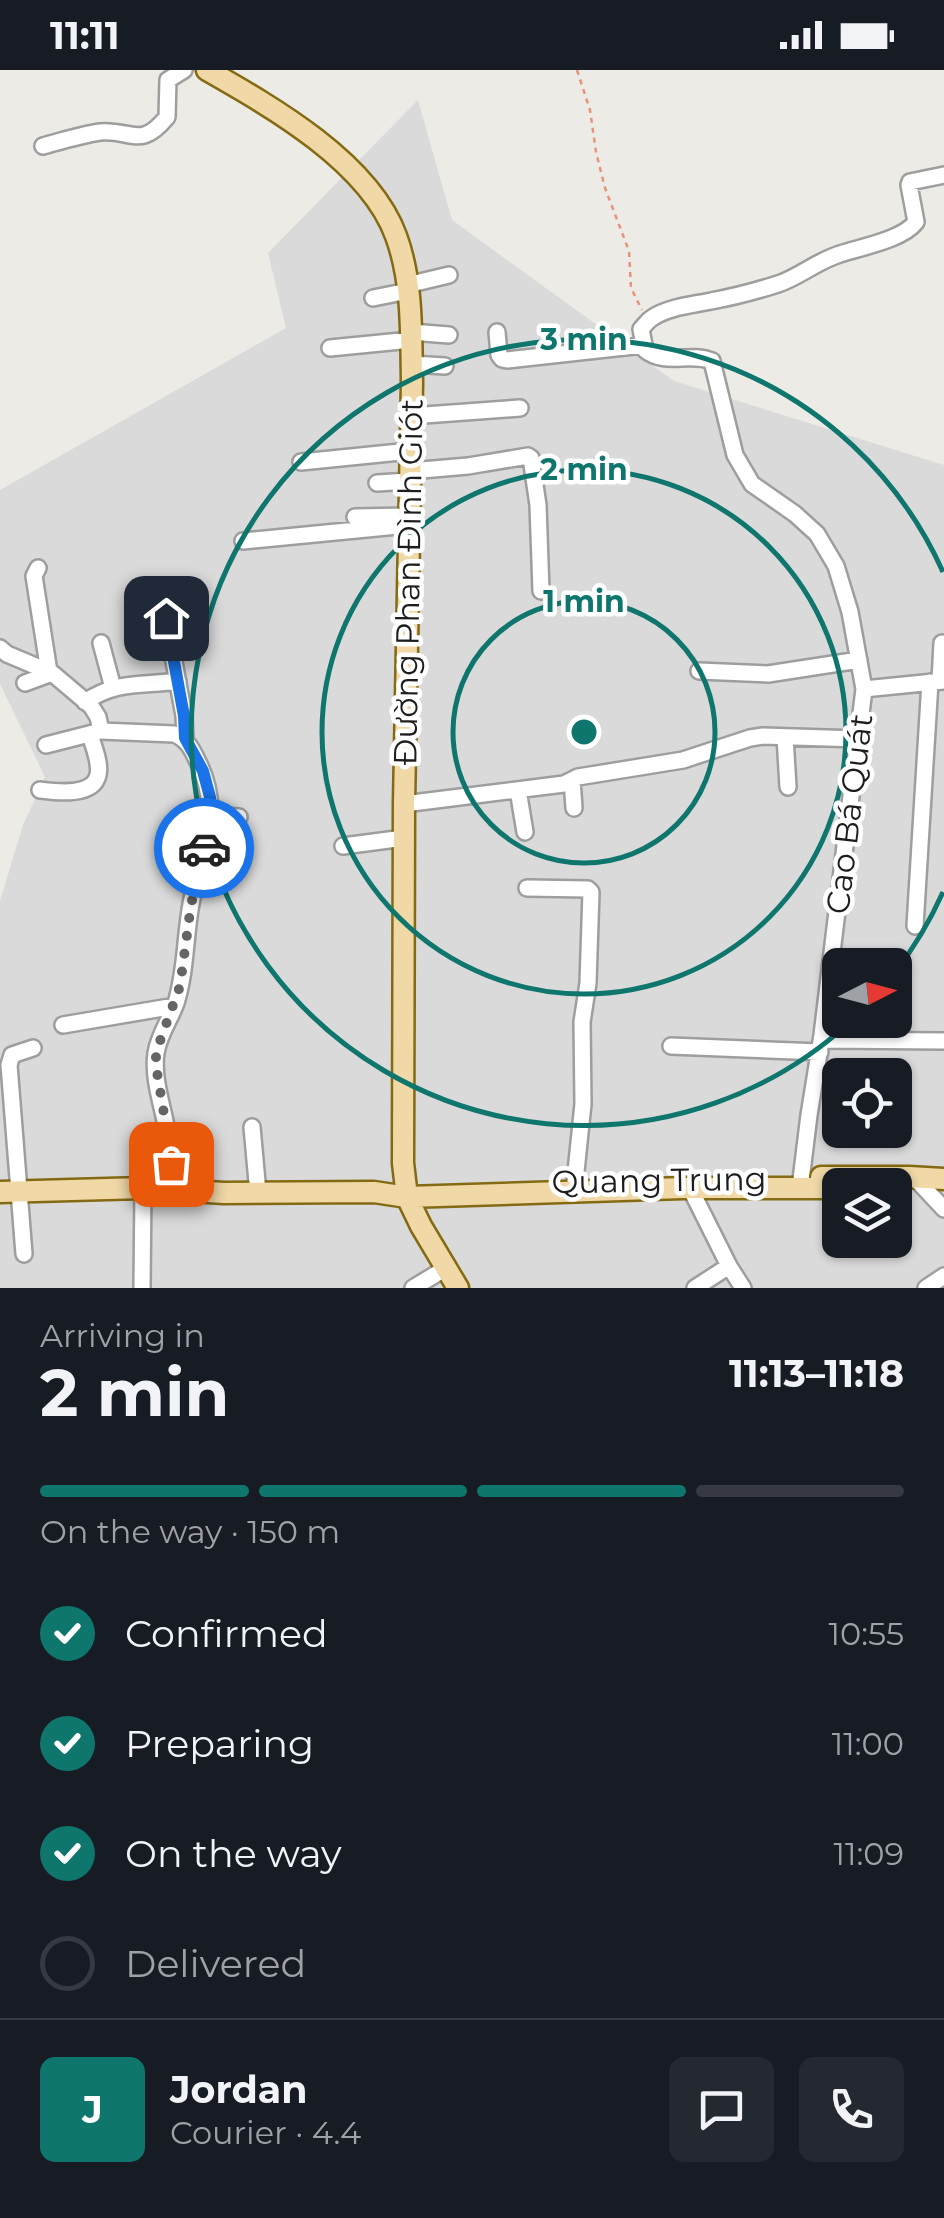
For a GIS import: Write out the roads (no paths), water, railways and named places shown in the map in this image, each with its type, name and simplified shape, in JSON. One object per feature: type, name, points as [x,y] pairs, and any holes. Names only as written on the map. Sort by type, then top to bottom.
[{"type":"main road","name":"Đường Phan Đình Giót","points":[[207,70],[298,126],[331,151],[372,194],[396,233],[408,288],[411,416],[402,1109],[406,1191]]},
{"type":"main road","name":"Quang Trung","points":[[406,1191],[576,1181],[932,1184]]},
{"type":"main road","name":"Quang Trung","points":[[10,1191],[143,1188],[258,1193],[800,1183],[822,1186]]},
{"type":"main road","points":[[406,1191],[458,1288]]},
{"type":"street","points":[[43,146],[85,134],[105,132],[133,137],[152,132],[167,117],[168,80],[184,70]]},
{"type":"street","points":[[497,332],[500,354],[506,360],[643,344],[641,329],[649,320],[671,310],[773,286],[837,255],[883,242],[914,227],[910,182],[944,175]]},
{"type":"street","points":[[373,298],[449,274]]},
{"type":"street","points":[[330,348],[411,336],[449,335]]},
{"type":"street","name":"Cao Bá Quát","points":[[643,344],[656,358],[696,357],[712,362],[741,469],[752,484],[817,534],[836,566],[859,660],[864,690],[859,739],[800,1183]]},
{"type":"street","points":[[411,364],[445,366]]},
{"type":"street","points":[[411,416],[520,408]]},
{"type":"street","points":[[300,462],[410,468],[468,466],[528,456],[538,505],[541,591]]},
{"type":"street","points":[[377,484],[410,468]]},
{"type":"street","points":[[355,516],[408,520]]},
{"type":"street","points":[[243,542],[408,520]]},
{"type":"street","points":[[38,568],[34,576],[51,672]]},
{"type":"street","points":[[166,618],[185,738],[203,771],[211,815],[192,901],[184,966],[175,1006],[159,1040],[156,1066],[173,1190]]},
{"type":"street","points":[[101,643],[114,688]]},
{"type":"street","points":[[915,926],[942,643]]},
{"type":"street","points":[[0,648],[51,672],[95,710],[98,776],[94,782],[68,793],[40,790]]},
{"type":"street","points":[[700,671],[768,674],[859,660]]},
{"type":"street","points":[[25,683],[51,672]]},
{"type":"street","points":[[86,702],[99,692],[114,688],[178,680]]},
{"type":"street","points":[[864,690],[938,681]]},
{"type":"street","points":[[46,745],[95,733],[174,734],[185,738]]},
{"type":"street","points":[[785,737],[788,787]]},
{"type":"street","points":[[404,804],[564,784],[578,777],[683,760],[750,738],[859,739]]},
{"type":"street","points":[[572,780],[574,808]]},
{"type":"street","points":[[518,790],[525,832]]},
{"type":"street","points":[[211,815],[239,817]]},
{"type":"street","points":[[343,846],[404,838]]},
{"type":"street","points":[[528,888],[591,892],[576,1181]]},
{"type":"street","points":[[63,1025],[175,1006]]},
{"type":"street","points":[[671,1046],[944,1041]]},
{"type":"street","points":[[24,1254],[10,1191],[9,1065],[12,1055],[32,1048]]},
{"type":"street","points":[[252,1128],[258,1193]]},
{"type":"street","points":[[932,1184],[944,1209]]},
{"type":"street","points":[[142,1288],[143,1188]]},
{"type":"street","points":[[690,1188],[743,1288]]},
{"type":"street","points":[[696,1288],[729,1266]]},
{"type":"street","points":[[413,1288],[446,1268]]},
{"type":"street","points":[[926,1288],[944,1276]]}]
